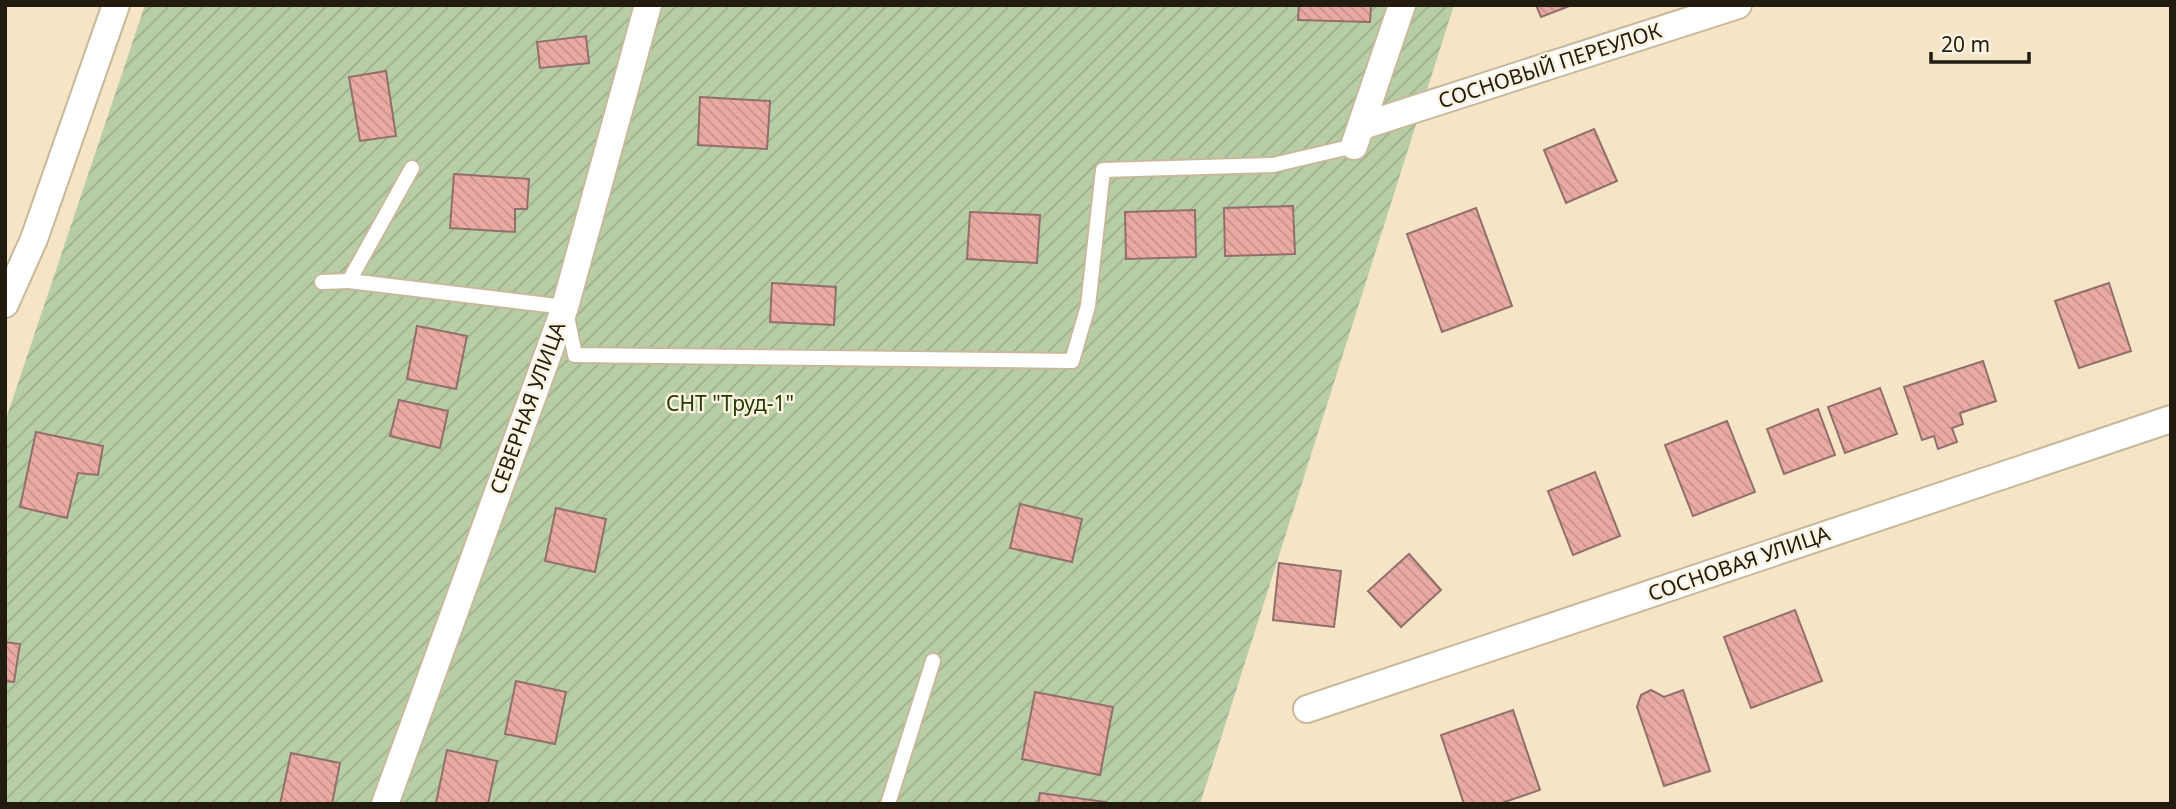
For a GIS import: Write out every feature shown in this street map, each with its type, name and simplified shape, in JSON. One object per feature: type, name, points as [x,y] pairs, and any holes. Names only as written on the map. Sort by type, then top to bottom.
[{"type":"street","points":[[5,304],[34,239],[116,5]]},
{"type":"street","name":"СЕВЕРНАЯ УЛИЦА","points":[[384,804],[565,307],[648,5]]},
{"type":"street","points":[[1358,136],[1402,5]]},
{"type":"street","name":"СОСНОВЫЙ ПЕРЕУЛОК","points":[[1358,136],[1738,5]]},
{"type":"street","name":"СОСНОВАЯ УЛИЦА","points":[[1307,709],[2171,419]]},
{"type":"lane","points":[[322,282],[349,281],[565,307],[575,355],[1072,361],[1088,306],[1103,170],[1273,164],[1358,136]]},
{"type":"lane","points":[[349,281],[412,168]]},
{"type":"lane","points":[[888,804],[933,661]]},
{"type":"green space","name":"СНТ \"Труд-1\"","points":[[145,5],[1454,5],[1200,804],[5,804],[5,422]]},
{"type":"building","points":[[1299,5],[1371,5],[1370,22],[1298,20]]},
{"type":"building","points":[[1536,5],[1572,5],[1541,17]]},
{"type":"building","points":[[586,36],[589,63],[540,68],[537,42]]},
{"type":"building","points":[[386,71],[396,136],[360,141],[349,77]]},
{"type":"building","points":[[700,97],[770,101],[767,149],[698,145]]},
{"type":"building","points":[[1594,129],[1617,181],[1566,203],[1544,150]]},
{"type":"building","points":[[454,174],[529,179],[527,209],[515,209],[515,232],[450,228]]},
{"type":"building","points":[[1293,206],[1295,254],[1225,256],[1224,208]]},
{"type":"building","points":[[1476,208],[1512,306],[1442,332],[1407,234]]},
{"type":"building","points":[[1195,210],[1196,257],[1126,259],[1125,212]]},
{"type":"building","points":[[970,212],[1040,215],[1037,263],[967,259]]},
{"type":"building","points":[[772,283],[836,287],[834,325],[770,322]]},
{"type":"building","points":[[2109,283],[2131,351],[2079,368],[2055,301]]},
{"type":"building","points":[[417,326],[467,336],[456,389],[407,379]]},
{"type":"building","points":[[1983,361],[1996,401],[1960,413],[1963,424],[1952,428],[1957,442],[1938,449],[1934,436],[1922,440],[1904,387]]},
{"type":"building","points":[[1880,388],[1897,434],[1845,453],[1828,407]]},
{"type":"building","points":[[399,400],[448,411],[440,448],[390,436]]},
{"type":"building","points":[[1818,409],[1835,455],[1784,474],[1767,429]]},
{"type":"building","points":[[1727,421],[1755,492],[1693,516],[1665,445]]},
{"type":"building","points":[[36,432],[103,446],[98,475],[78,473],[67,518],[20,507]]},
{"type":"building","points":[[1595,472],[1620,536],[1573,555],[1548,491]]},
{"type":"building","points":[[1020,504],[1082,519],[1072,562],[1010,548]]},
{"type":"building","points":[[556,508],[606,519],[595,572],[545,561]]},
{"type":"building","points":[[1409,554],[1441,590],[1401,627],[1368,591]]},
{"type":"building","points":[[1279,563],[1341,571],[1334,627],[1273,620]]},
{"type":"building","points":[[1795,610],[1822,681],[1751,708],[1724,637]]},
{"type":"building","points":[[5,642],[20,644],[14,682],[5,681]]},
{"type":"building","points":[[516,681],[566,692],[555,744],[505,734]]},
{"type":"building","points":[[1651,690],[1664,697],[1683,690],[1710,771],[1664,786],[1637,707],[1641,695]]},
{"type":"building","points":[[1035,692],[1113,707],[1100,775],[1022,759]]},
{"type":"building","points":[[1513,710],[1540,790],[1499,804],[1464,804],[1441,735]]},
{"type":"building","points":[[447,750],[497,761],[488,804],[436,803]]},
{"type":"building","points":[[291,753],[340,763],[332,804],[280,804]]},
{"type":"building","points":[[1040,793],[1106,802],[1106,804],[1038,804]]}]
